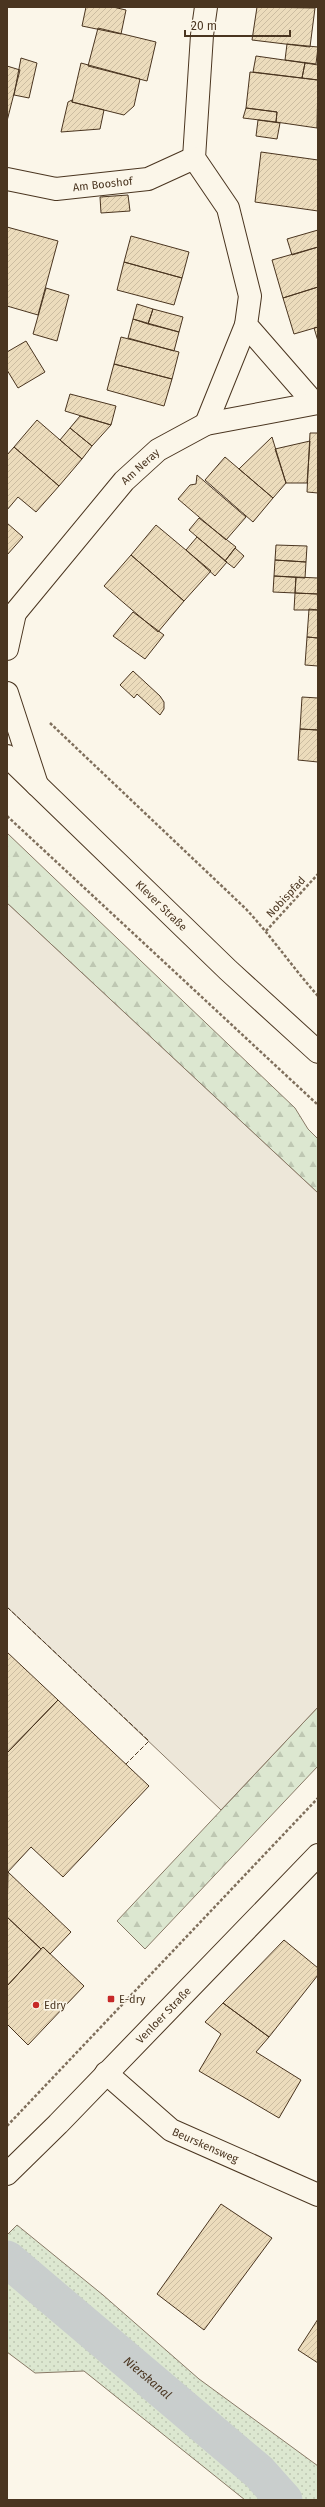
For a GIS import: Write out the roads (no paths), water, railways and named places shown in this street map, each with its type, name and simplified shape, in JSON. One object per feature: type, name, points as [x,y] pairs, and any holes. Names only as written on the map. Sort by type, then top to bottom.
[{"type":"street","points":[[206,7],[202,35],[194,158],[228,208],[250,296],[246,325],[206,424]]},
{"type":"street","name":"Am Booshof","points":[[7,179],[56,189],[141,180],[148,179],[194,158]]},
{"type":"street","points":[[246,325],[316,403]]},
{"type":"street","name":"Am Neray","points":[[7,649],[11,616],[124,481],[158,450],[206,424],[316,403]]},
{"type":"street","points":[[7,693],[38,785]]},
{"type":"street","name":"Klever Straße","points":[[7,756],[228,970],[318,1052]]},
{"type":"street","name":"Venloer Straße","points":[[7,2174],[318,1855]]},
{"type":"street","name":"Beurskensweg","points":[[106,2073],[171,2130],[318,2195]]},
{"type":"waterway","name":"Nierskanal","points":[[7,2259],[259,2472],[284,2500]]},
{"type":"place","name":"E-dry","points":[[111,1999]]},
{"type":"place","name":"Edry","points":[[36,2005]]}]
